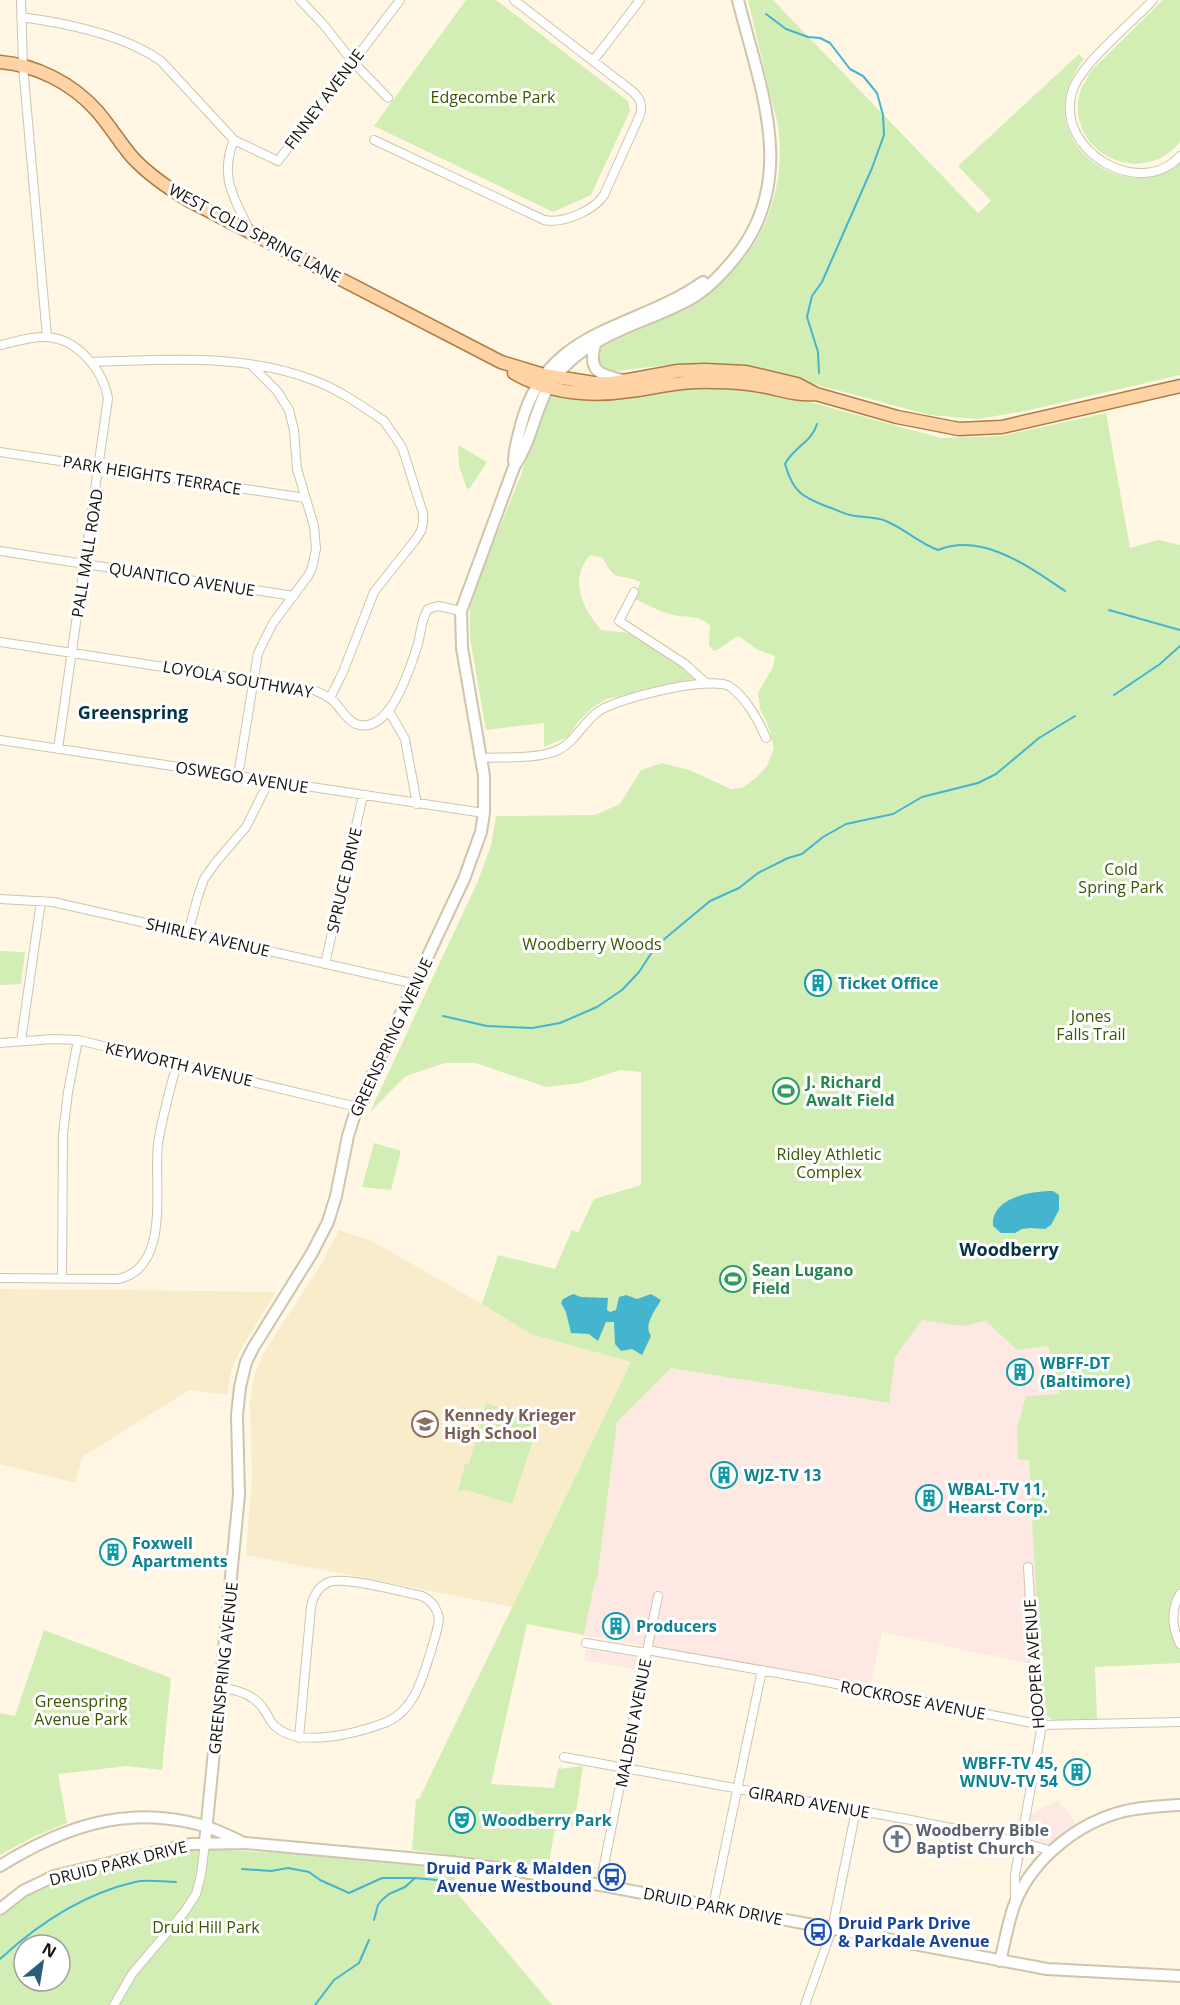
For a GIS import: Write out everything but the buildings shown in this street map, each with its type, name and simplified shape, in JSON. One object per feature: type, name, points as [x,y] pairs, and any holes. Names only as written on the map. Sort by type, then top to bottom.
[{"type":"main road","name":"GREENSPRING AVENUE","points":[[545,381],[596,341],[655,317],[694,297],[718,279],[744,246],[757,223],[766,196],[771,166],[770,132],[738,0]]},
{"type":"main road","name":"WEST COLD SPRING LANE","points":[[0,62],[23,66],[60,81],[86,100],[134,159],[162,184],[188,201],[501,362],[545,381],[579,393],[628,392],[680,382],[705,381],[745,383],[802,395],[816,394]]},
{"type":"main road","name":"GREENSPRING AVENUE","points":[[205,1843],[239,1495],[237,1415],[242,1375],[253,1348],[312,1253],[328,1222],[357,1107],[472,862],[481,832],[484,813],[484,776],[462,648],[461,610],[514,467],[520,458],[545,381],[560,358],[590,336],[689,291],[732,261]]},
{"type":"main road","points":[[596,341],[592,362],[598,372],[605,376],[627,380]]},
{"type":"main road","name":"WEST COLD SPRING LANE","points":[[545,381],[594,383],[678,371],[731,371],[772,377],[797,384],[816,394],[922,423],[951,428],[1002,427],[1180,386]]},
{"type":"main road","points":[[1000,1961],[1016,1902],[1032,1874],[1052,1851],[1076,1832],[1123,1812],[1180,1805]]},
{"type":"main road","name":"DRUID PARK DRIVE","points":[[0,1866],[55,1836],[81,1826],[107,1820],[153,1818],[186,1821],[245,1843]]},
{"type":"main road","name":"DRUID PARK DRIVE","points":[[0,1909],[23,1892],[54,1876],[190,1844],[245,1843],[452,1862],[600,1884],[1000,1961],[1074,1971],[1180,1976]]},
{"type":"street","points":[[21,0],[23,66],[47,337]]},
{"type":"street","points":[[300,0],[323,24],[353,62],[388,98]]},
{"type":"street","name":"FINNEY AVENUE","points":[[234,140],[278,161],[400,0]]},
{"type":"street","points":[[593,61],[640,0]]},
{"type":"street","points":[[1153,0],[1079,76],[1072,94],[1072,116],[1075,130],[1086,149],[1095,158],[1119,169],[1149,172],[1174,163],[1180,156]]},
{"type":"street","points":[[374,140],[544,220],[555,222],[597,204],[604,195],[642,109],[640,100],[632,91],[517,1]]},
{"type":"street","points":[[21,17],[68,23],[136,46],[160,61],[234,140],[228,159],[228,180],[234,200],[250,232]]},
{"type":"street","points":[[0,345],[47,337],[71,346],[91,362],[204,359],[250,364],[315,381],[384,421],[402,447],[423,513],[421,531],[374,592],[343,672],[330,698]]},
{"type":"street","name":"PALL MALL ROAD","points":[[58,749],[100,467],[108,398],[104,382],[91,362]]},
{"type":"street","points":[[238,776],[258,653],[265,636],[308,576],[316,549],[314,526],[297,469],[294,430],[289,411],[277,391],[250,364]]},
{"type":"street","name":"PARK HEIGHTS TERRACE","points":[[0,453],[305,498]]},
{"type":"street","name":"QUANTICO AVENUE","points":[[0,550],[294,596]]},
{"type":"street","points":[[634,592],[619,621],[685,664],[706,683]]},
{"type":"street","points":[[417,804],[405,740],[389,711],[412,661],[422,621],[428,609],[438,606],[461,610]]},
{"type":"street","name":"LOYOLA SOUTHWAY","points":[[0,642],[314,690],[330,698],[347,718],[358,725],[374,724],[389,711]]},
{"type":"street","points":[[482,758],[536,755],[556,751],[572,740],[595,714],[609,705],[653,693],[706,683],[718,683],[733,690],[750,710],[766,738]]},
{"type":"street","name":"OSWEGO AVENUE","points":[[0,740],[484,813]]},
{"type":"street","points":[[189,933],[204,879],[246,827],[269,781]]},
{"type":"street","name":"SPRUCE DRIVE","points":[[325,964],[363,795]]},
{"type":"street","name":"SHIRLEY AVENUE","points":[[0,900],[41,901],[415,984]]},
{"type":"street","points":[[21,1041],[41,901]]},
{"type":"street","name":"KEYWORTH AVENUE","points":[[0,1043],[53,1039],[78,1040],[357,1107]]},
{"type":"street","points":[[62,1279],[63,1134],[78,1040]]},
{"type":"street","points":[[0,1278],[118,1279],[125,1278],[138,1269],[148,1256],[155,1237],[158,1146],[177,1064]]},
{"type":"street","name":"HOOPER AVENUE","points":[[1016,1902],[1015,1875],[1042,1725],[1034,1665],[1028,1567]]},
{"type":"street","points":[[221,1688],[234,1689],[249,1695],[263,1708],[278,1728],[299,1738],[321,1738],[376,1726],[394,1719],[407,1707],[422,1679],[438,1625],[437,1611],[429,1599],[343,1581],[328,1582],[316,1593],[311,1607],[299,1738]]},
{"type":"street","points":[[1180,1594],[1173,1610],[1173,1618],[1180,1644]]},
{"type":"street","name":"MALDEN AVENUE","points":[[600,1884],[657,1596]]},
{"type":"street","name":"ROCKROSE AVENUE","points":[[586,1643],[762,1670],[1042,1725],[1180,1722]]},
{"type":"street","points":[[713,1906],[762,1670]]},
{"type":"street","name":"GIRARD AVENUE","points":[[564,1757],[856,1810],[1021,1842],[1052,1851]]},
{"type":"street","points":[[805,2005],[832,1929],[856,1810]]},
{"type":"street","name":"GREENSPRING AVENUE","points":[[114,2005],[132,1974],[185,1911],[196,1894],[205,1843]]},
{"type":"shaded area","name":"Kennedy Krieger High School","points":[[339,1230],[372,1241],[531,1334],[631,1362],[512,1607],[246,1555],[252,1476],[250,1401],[254,1376],[263,1354],[322,1263]]},
{"type":"shaded area","points":[[0,1289],[276,1292],[239,1352],[231,1371],[227,1395],[189,1390],[82,1457],[75,1483],[0,1464]]},
{"type":"shaded area","points":[[922,1320],[962,1326],[987,1321],[1017,1350],[1048,1346],[1061,1395],[1018,1459],[1029,1461],[1040,1669],[1025,1663],[882,1632],[871,1684],[584,1635],[595,1581],[597,1581],[617,1422],[671,1368],[888,1403],[895,1357]]},
{"type":"shaded area","points":[[586,1649],[645,1658],[643,1671],[584,1660]]},
{"type":"shaded area","points":[[1058,1800],[1081,1830],[1052,1851],[1020,1843],[1025,1817]]},
{"type":"green space","name":"Edgecombe Park","points":[[466,0],[496,0],[628,101],[630,111],[591,195],[553,212],[374,126]]},
{"type":"green space","points":[[748,0],[773,0],[978,213],[991,201],[958,166],[1079,54],[1084,59],[1069,86],[1065,112],[1068,128],[1085,155],[1111,173],[1127,177],[1153,175],[1180,160],[1180,375],[1025,411],[977,419],[930,415],[765,371],[727,364],[676,364],[608,372],[604,370],[598,361],[601,347],[674,313],[696,301],[716,286],[735,269],[751,248],[765,223],[775,191],[780,146],[776,117]]},
{"type":"green space","points":[[1163,0],[1180,0],[1180,142],[1165,156],[1147,163],[1129,163],[1111,158],[1096,149],[1085,135],[1079,117],[1079,96],[1091,71]]},
{"type":"green space","points":[[707,386],[757,390],[799,399],[941,438],[1001,436],[1106,413],[1130,548],[1158,540],[1180,545],[1180,1605],[1174,1605],[1180,1644],[1180,1663],[1095,1667],[1097,1719],[1058,1721],[1047,1716],[1040,1669],[1029,1461],[1018,1459],[1017,1428],[1026,1396],[1060,1394],[1048,1346],[1017,1350],[986,1321],[962,1326],[922,1320],[895,1357],[889,1403],[671,1368],[617,1422],[597,1581],[595,1581],[584,1635],[527,1624],[491,1784],[554,1788],[558,1769],[583,1766],[574,1826],[556,1823],[548,1867],[412,1850],[416,1799],[419,1799],[631,1362],[531,1334],[482,1304],[498,1255],[555,1269],[572,1230],[578,1233],[594,1199],[641,1185],[641,1072],[620,1070],[580,1083],[546,1087],[476,1063],[445,1063],[406,1076],[370,1112],[478,881],[491,845],[496,816],[595,815],[620,804],[641,770],[662,763],[689,770],[731,789],[742,788],[767,766],[774,748],[768,725],[760,709],[758,693],[773,667],[775,656],[758,650],[739,636],[713,651],[709,645],[710,626],[705,622],[701,619],[666,613],[635,599],[640,582],[614,575],[603,558],[590,555],[580,575],[580,594],[601,630],[629,633],[645,640],[697,676],[699,680],[607,699],[593,707],[578,722],[569,736],[544,747],[544,723],[486,730],[470,638],[470,607],[522,472],[543,408],[549,399],[555,395],[610,396]]},
{"type":"green space","points":[[458,445],[487,462],[470,488],[467,489],[459,466]]},
{"type":"green space","points":[[0,951],[25,952],[21,984],[0,985]]},
{"type":"green space","points":[[374,1143],[401,1151],[391,1190],[362,1187]]},
{"type":"green space","points":[[486,1403],[539,1422],[512,1504],[466,1490],[458,1491],[465,1464],[469,1464]]},
{"type":"green space","name":"Greenspring Avenue Park","points":[[44,1630],[171,1678],[162,1770],[127,1766],[58,1774],[67,1823],[33,1837],[0,1855],[0,1713],[15,1716]]},
{"type":"green space","name":"Druid Hill Park","points":[[191,1848],[455,1867],[455,1885],[458,1894],[552,2005],[0,2005],[0,1915],[26,1894],[56,1879]]},
{"type":"water","points":[[1053,1191],[1059,1195],[1059,1210],[1051,1225],[1045,1229],[1030,1228],[1015,1233],[1001,1233],[993,1226],[994,1216],[1006,1202],[1024,1194]]},
{"type":"water","points":[[573,1294],[581,1297],[608,1298],[607,1310],[610,1312],[616,1310],[619,1297],[626,1295],[637,1299],[651,1294],[661,1300],[649,1323],[651,1336],[642,1355],[632,1349],[621,1351],[615,1344],[614,1322],[606,1322],[598,1341],[589,1334],[571,1333],[566,1312],[561,1303],[563,1299]]},
{"type":"waterway","points":[[766,14],[786,29],[830,43],[850,69],[863,76],[877,93],[883,115],[884,135],[872,168],[822,282],[812,296],[807,317],[818,352],[819,373]]},
{"type":"waterway","points":[[817,424],[815,430],[785,464],[791,481],[805,496],[847,514],[886,521],[938,550],[972,545],[1005,555],[1065,591]]},
{"type":"waterway","points":[[1109,610],[1180,630]]},
{"type":"waterway","points":[[1114,695],[1160,664],[1180,646]]},
{"type":"waterway","points":[[443,1016],[487,1026],[532,1028],[560,1023],[597,1007],[622,990],[639,972],[656,946],[710,901],[739,888],[758,873],[788,858],[802,854],[823,837],[846,824],[893,814],[922,797],[978,783],[996,774],[1039,738],[1075,716]]},
{"type":"waterway","points":[[242,1869],[271,1871],[288,1868],[309,1872],[320,1880],[349,1893],[382,1878],[448,1881]]},
{"type":"waterway","points":[[374,1920],[378,1905],[382,1900],[405,1887],[415,1878]]},
{"type":"waterway","points":[[0,1959],[46,1922],[97,1894],[140,1881],[176,1882]]},
{"type":"waterway","points":[[315,2005],[334,1980],[359,1963],[369,1940]]},
{"type":"place","name":"Ticket Office","points":[[818,983]]},
{"type":"place","name":"J. Richard Awalt Field","points":[[786,1091]]},
{"type":"place","name":"Sean Lugano Field","points":[[733,1279]]},
{"type":"place","name":"WBFF-DT (Baltimore)","points":[[1020,1372]]},
{"type":"place","name":"Kennedy Krieger High School","points":[[425,1424]]},
{"type":"place","name":"WJZ-TV 13","points":[[724,1475]]},
{"type":"place","name":"WBAL-TV 11, Hearst Corp.","points":[[929,1498]]},
{"type":"place","name":"Foxwell Apartments","points":[[113,1552]]},
{"type":"place","name":"Producers","points":[[616,1626]]},
{"type":"place","name":"WBFF-TV 45, WNUV-TV 54","points":[[1077,1772]]},
{"type":"place","name":"Woodberry Park","points":[[462,1820]]},
{"type":"place","name":"Woodberry Bible Baptist Church","points":[[897,1839]]},
{"type":"place","name":"Druid Park & Malden Avenue Westbound","points":[[612,1877]]},
{"type":"place","name":"Druid Park Drive & Parkdale Avenue","points":[[818,1932]]},
{"type":"district","name":"Greenspring","points":[[133,712]]},
{"type":"district","name":"Woodberry","points":[[1009,1249]]},
{"type":"park label","name":"Cold Spring Park","points":[[1121,878]]},
{"type":"park label","name":"Woodberry Woods","points":[[592,944]]},
{"type":"park label","name":"Jones Falls Trail","points":[[1091,1025]]},
{"type":"park label","name":"Ridley Athletic Complex","points":[[829,1163]]}]
